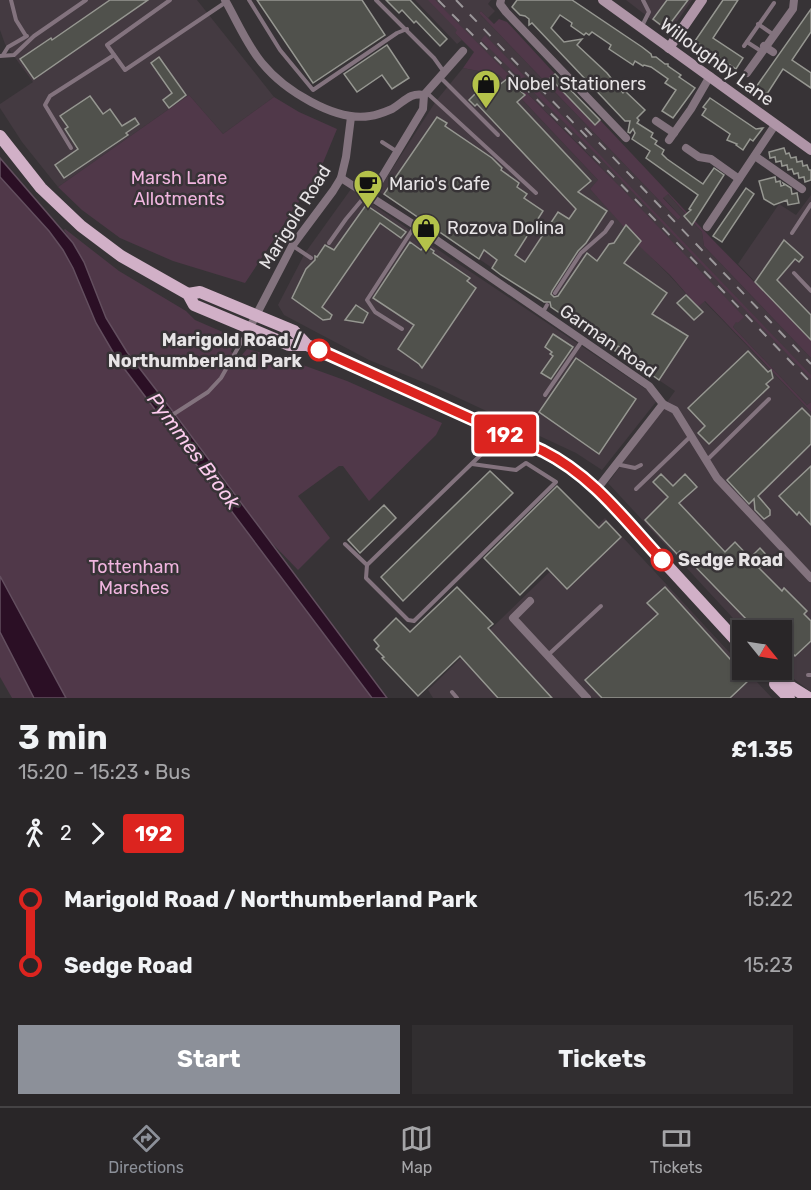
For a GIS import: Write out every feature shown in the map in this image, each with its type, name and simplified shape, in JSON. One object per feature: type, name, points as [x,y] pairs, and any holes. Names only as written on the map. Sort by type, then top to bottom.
[{"type":"main road","points":[[0,136],[41,188],[81,226],[121,256],[188,294],[194,305],[289,345],[307,345]]},
{"type":"main road","points":[[188,294],[200,292],[294,332],[307,345],[499,431],[568,466],[597,489],[732,636]]},
{"type":"main road","points":[[773,680],[789,698]]},
{"type":"main road","points":[[781,680],[809,698]]},
{"type":"street","points":[[501,0],[500,4],[506,12],[626,138]]},
{"type":"street","name":"Willoughby Lane","points":[[603,0],[811,150]]},
{"type":"street","points":[[669,48],[702,0]]},
{"type":"street","points":[[747,73],[793,9],[794,0]]},
{"type":"street","points":[[225,1],[262,64],[279,80],[313,102],[351,117],[390,110],[410,95],[425,94]]},
{"type":"street","points":[[763,49],[773,52]]},
{"type":"street","points":[[376,187],[423,109],[425,94],[463,51]]},
{"type":"street","points":[[656,121],[671,136],[710,76]]},
{"type":"street","name":"Marigold Road","points":[[249,329],[292,246],[341,178],[351,117]]},
{"type":"street","points":[[707,227],[775,125]]},
{"type":"street","points":[[686,148],[699,157],[711,159],[739,179]]},
{"type":"street","points":[[755,156],[802,189]]},
{"type":"street","name":"Garman Road","points":[[341,178],[416,226],[649,386],[663,404],[675,410],[717,478],[811,578]]},
{"type":"street","points":[[597,489],[663,404]]},
{"type":"street","points":[[530,601],[513,618],[587,698]]},
{"type":"lane","points":[[11,0],[16,20],[26,36]]},
{"type":"lane","points":[[2,56],[14,55],[34,36],[86,0]]},
{"type":"lane","points":[[170,0],[107,45],[125,69],[225,1]]},
{"type":"lane","points":[[249,0],[280,50],[313,90],[397,33],[407,29]]},
{"type":"lane","points":[[376,0],[434,58],[442,75],[498,135]]},
{"type":"lane","points":[[641,28],[649,12],[643,0]]},
{"type":"lane","points":[[763,49],[746,44],[774,3]]},
{"type":"lane","points":[[758,24],[775,35]]},
{"type":"lane","points":[[2,56],[8,47],[26,36],[34,36]]},
{"type":"lane","points":[[71,148],[45,105],[50,96],[114,55]]},
{"type":"lane","points":[[425,94],[536,193]]},
{"type":"lane","points":[[382,142],[398,152]]},
{"type":"lane","points":[[329,243],[366,195]]},
{"type":"lane","points":[[792,233],[811,204]]},
{"type":"lane","points":[[555,293],[581,253],[605,232],[612,222]]},
{"type":"lane","points":[[402,329],[375,312],[367,300],[416,226]]},
{"type":"lane","points":[[292,246],[311,258]]},
{"type":"lane","points":[[794,273],[811,291]]},
{"type":"lane","points":[[542,313],[547,305]]},
{"type":"lane","points":[[163,421],[174,412],[201,398],[213,387],[240,347],[249,329]]},
{"type":"lane","points":[[545,395],[582,340]]},
{"type":"lane","points":[[706,460],[769,399]]},
{"type":"lane","points":[[472,464],[516,470],[526,463],[556,482],[414,621],[408,620],[366,578],[367,565],[472,464],[493,442],[499,431]]},
{"type":"lane","points":[[636,489],[692,436]]},
{"type":"lane","points":[[615,464],[635,468],[640,465]]},
{"type":"lane","points":[[345,544],[367,565]]},
{"type":"lane","points":[[548,655],[601,606]]},
{"type":"lane","points":[[452,692],[457,698]]},
{"type":"shaded area","points":[[0,0],[197,0],[274,97],[223,134],[189,95],[58,187],[22,142],[0,108],[0,104],[33,82],[5,44],[0,30]]},
{"type":"shaded area","points":[[415,0],[491,0],[488,4],[495,11],[488,18],[481,11],[479,13],[678,220],[681,217],[663,197],[667,193],[702,232],[704,246],[811,358],[811,402],[807,405],[733,327],[736,321],[738,323],[743,317],[589,155],[461,27],[455,33],[462,40],[457,44]]},
{"type":"shaded area","points":[[626,0],[692,0],[669,33]]},
{"type":"shaded area","points":[[463,68],[499,75],[599,181],[590,189],[641,241],[638,244],[698,307],[704,301],[811,412],[811,692],[792,677],[792,620],[735,620],[608,483],[675,391],[378,191],[436,101]]},
{"type":"shaded area","points":[[351,189],[659,398],[602,470],[576,453],[435,387],[369,360],[284,315],[278,305],[305,253]]},
{"type":"shaded area","points":[[811,195],[811,340],[738,264],[779,204],[796,215]]},
{"type":"shaded area","points":[[605,518],[732,655],[732,680],[755,680],[772,698],[433,698],[428,690]]},
{"type":"green space","points":[[428,0],[435,0],[626,193],[744,317],[733,327],[807,405],[811,402],[811,412],[705,301],[698,307],[670,275],[638,245],[640,241],[626,226],[624,227],[590,189],[598,180],[499,75],[463,68],[474,52],[455,33],[457,30]]},
{"type":"green space","points":[[481,11],[494,24],[499,19],[507,22],[555,74],[550,79],[595,124],[600,120],[811,340],[811,358],[704,246],[702,232],[668,194],[663,198],[681,217],[678,220],[479,13]]},
{"type":"green space","points":[[485,35],[811,375],[811,379],[602,160],[481,40]]},
{"type":"green space","name":"Marsh Lane Allotments","points":[[189,95],[223,134],[274,97],[299,112],[337,129],[320,170],[245,283],[173,261],[120,238],[82,210],[58,187]]},
{"type":"green space","name":"Tottenham Marshes","points":[[0,177],[49,231],[63,250],[96,323],[117,359],[372,698],[66,698],[0,576]]},
{"type":"green space","points":[[65,229],[119,271],[186,311],[195,320],[232,336],[234,342],[231,352],[241,356],[247,349],[289,360],[347,381],[442,423],[436,435],[369,501],[343,466],[339,466],[298,496],[330,538],[298,570],[268,539],[127,352],[106,318],[79,253]]},
{"type":"green space","points":[[0,632],[34,698],[12,698],[0,677]]},
{"type":"water","name":"Pymmes Brook","points":[[0,158],[73,243],[84,262],[106,318],[127,352],[387,698],[372,698],[117,359],[96,323],[63,250],[49,231],[0,177]]},
{"type":"water","points":[[0,576],[66,698],[34,698],[0,632]]},
{"type":"building","points":[[110,0],[148,0],[34,79],[20,59]]},
{"type":"building","points":[[257,0],[362,0],[385,35],[313,83]]},
{"type":"building","points":[[386,0],[410,0],[447,39],[440,46],[416,21],[414,23],[402,10],[399,13]]},
{"type":"building","points":[[517,0],[572,0],[642,47],[652,57],[668,64],[681,75],[679,77],[695,88],[673,118],[662,111],[676,90],[665,83],[668,79],[651,67],[643,66],[635,61],[633,65],[609,49],[611,45],[592,32],[584,35],[560,15],[551,28],[564,42],[582,39],[577,45],[607,73],[623,93],[625,91],[645,110],[637,118],[639,120],[637,123],[653,133],[651,137],[657,141],[655,144],[664,150],[662,154],[667,159],[703,184],[714,168],[724,175],[692,225],[684,216],[691,210],[689,209],[698,195],[646,158],[650,151],[632,139],[635,133],[633,129],[630,133],[628,132],[630,121],[625,121],[532,23],[529,25],[529,19],[520,15],[512,7]]},
{"type":"building","points":[[667,0],[688,0],[666,29],[653,19]]},
{"type":"building","points":[[723,0],[738,0],[713,38],[743,58],[736,69],[695,41]]},
{"type":"building","points":[[811,9],[811,32],[792,60],[811,73],[811,88],[783,69],[767,94],[756,87]]},
{"type":"building","points":[[387,45],[409,78],[392,89],[382,75],[357,92],[344,74]]},
{"type":"building","points":[[159,57],[186,95],[169,108],[163,100],[172,93],[151,63]]},
{"type":"building","points":[[555,74],[600,120],[595,125],[550,78]]},
{"type":"building","points":[[507,79],[525,95],[517,102],[591,181],[578,192],[607,211],[551,294],[554,297],[558,296],[587,253],[597,261],[609,244],[614,243],[626,225],[641,241],[624,263],[667,293],[652,314],[688,336],[659,380],[641,367],[643,363],[618,346],[615,351],[551,307],[550,302],[544,302],[501,275],[492,268],[497,260],[484,250],[479,259],[384,194],[437,117],[447,123],[445,126],[492,158],[502,168],[501,170],[519,183],[517,187],[527,194],[524,198],[543,211],[515,255],[525,262],[558,212],[569,219],[576,209],[477,104],[475,106],[469,100],[487,82],[494,89]]},
{"type":"building","points":[[90,96],[103,114],[110,109],[122,126],[135,118],[139,124],[126,133],[128,135],[64,178],[55,165],[78,149],[65,129],[68,127],[60,116]]},
{"type":"building","points":[[710,98],[756,129],[763,128],[753,141],[750,139],[743,150],[737,144],[727,140],[730,134],[702,115],[706,109],[703,107]]},
{"type":"building","points":[[784,148],[786,154],[789,153],[791,158],[796,157],[797,162],[802,161],[803,166],[807,165],[811,170],[811,180],[805,182],[804,177],[799,178],[798,173],[794,174],[792,169],[788,170],[787,165],[782,166],[781,161],[776,162],[775,157],[770,158],[769,152]]},
{"type":"building","points":[[775,177],[776,182],[780,181],[781,186],[784,185],[783,183],[791,188],[792,194],[797,193],[799,203],[788,205],[787,200],[774,205],[764,199],[759,181]]},
{"type":"building","points":[[746,188],[754,194],[722,242],[713,236]]},
{"type":"building","points":[[366,205],[406,232],[401,238],[380,223],[322,307],[332,315],[330,319],[323,320],[292,298],[306,269],[315,260],[315,256],[317,257],[325,245],[334,250]]},
{"type":"building","points":[[784,240],[803,257],[799,262],[795,259],[777,280],[811,315],[811,340],[755,282]]},
{"type":"building","points":[[410,242],[421,250],[425,245],[434,251],[433,253],[470,278],[467,281],[476,288],[422,368],[398,349],[414,325],[373,298]]},
{"type":"building","points":[[686,295],[703,312],[694,320],[677,303]]},
{"type":"building","points":[[356,305],[368,313],[363,323],[345,320]]},
{"type":"building","points":[[553,334],[573,347],[551,379],[541,373],[553,356],[550,354],[552,352],[545,347]]},
{"type":"building","points":[[748,351],[768,372],[771,370],[773,378],[766,384],[769,387],[709,444],[698,433],[705,426],[688,408]]},
{"type":"building","points":[[576,358],[636,399],[599,454],[539,412]]},
{"type":"building","points":[[802,408],[811,417],[811,444],[758,496],[770,510],[770,515],[764,519],[755,510],[754,499],[749,504],[727,480]]},
{"type":"building","points":[[811,466],[811,525],[799,512],[797,515],[779,496]]},
{"type":"building","points":[[490,471],[513,493],[403,601],[381,577]]},
{"type":"building","points":[[661,474],[673,486],[685,474],[697,487],[679,503],[725,552],[735,542],[750,558],[760,548],[769,558],[759,568],[807,611],[804,614],[811,621],[811,641],[795,656],[792,653],[792,620],[747,620],[680,551],[677,554],[645,520],[668,497],[653,482]]},
{"type":"building","points":[[557,486],[599,528],[606,521],[621,537],[567,589],[547,568],[520,595],[484,558]]},
{"type":"building","points":[[384,505],[396,518],[360,553],[348,540]]},
{"type":"building","points":[[457,587],[493,624],[488,628],[552,698],[498,698],[460,656],[418,696],[382,658],[384,657],[376,649],[379,646],[374,640],[396,618],[410,632]]},
{"type":"building","points":[[665,587],[732,661],[732,680],[749,680],[730,698],[602,698],[585,680],[658,614],[647,603]]},
{"type":"railway","points":[[438,0],[612,175],[811,383]]},
{"type":"railway","points":[[456,0],[587,137]]},
{"type":"railway","points":[[585,128],[811,364]]},
{"type":"bus line","name":"192","points":[[319,350],[552,456],[580,474],[597,489],[662,560]]},
{"type":"place","name":"Nobel Stationers","points":[[486,110]]},
{"type":"place","name":"Mario's Cafe","points":[[368,210]]},
{"type":"place","name":"Rozova Dolina","points":[[426,254]]},
{"type":"place","name":"Marigold Road / Northumberland Park","points":[[319,350]]},
{"type":"place","name":"Sedge Road","points":[[662,560]]}]
